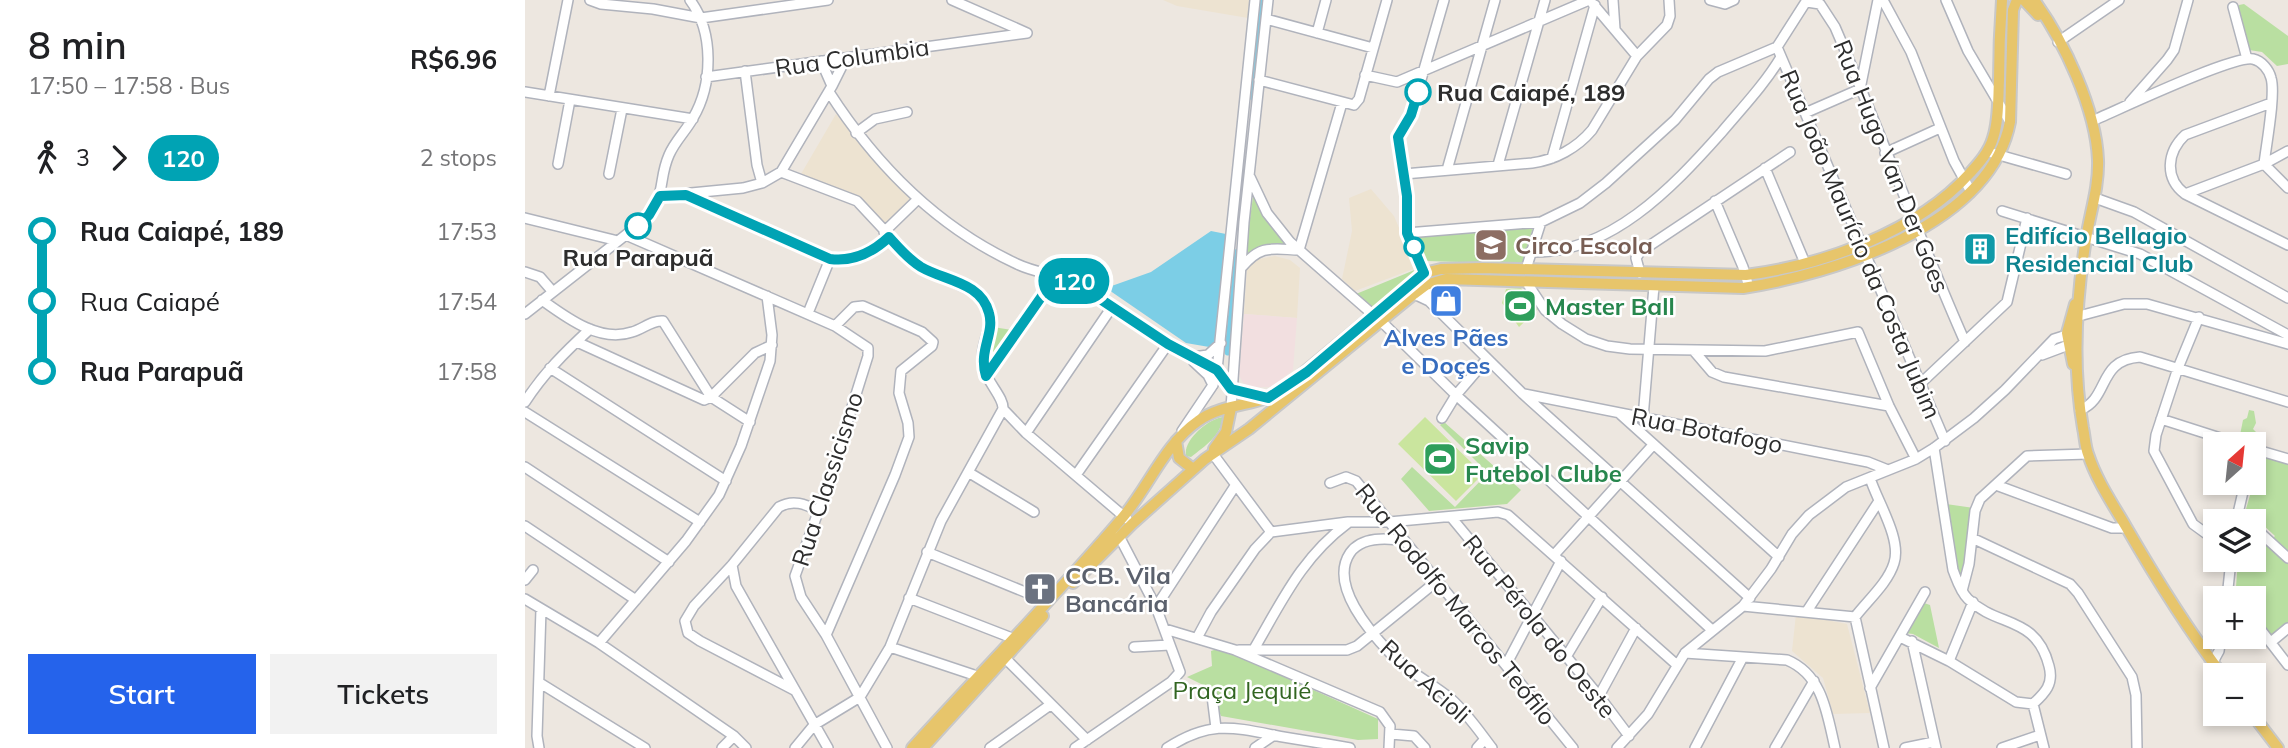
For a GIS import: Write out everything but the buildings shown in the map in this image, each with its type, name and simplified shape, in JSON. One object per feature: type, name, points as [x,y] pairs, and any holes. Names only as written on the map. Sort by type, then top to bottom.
[{"type":"main road","points":[[1409,292],[1446,279],[1749,287],[1795,278],[1865,255],[1917,232],[1951,209],[1994,137],[2002,0]]},
{"type":"main road","points":[[923,748],[1119,536],[1178,440],[1200,419],[1210,413],[1268,398],[1307,372],[1377,318],[1409,292],[1424,273],[1454,269],[1526,269],[1746,275],[1805,263],[1860,244],[1913,220],[1967,186],[1999,155],[2010,122],[2013,10],[2017,0]]},
{"type":"main road","points":[[2024,0],[2058,41]]},
{"type":"main road","points":[[2034,0],[2046,16],[2081,87],[2092,121],[2099,163],[2095,198],[2086,236],[2073,338],[2080,410],[2088,454],[2165,594],[2213,662]]},
{"type":"main road","points":[[2073,338],[2079,316],[2079,289]]},
{"type":"main road","points":[[912,748],[1047,601],[1128,520],[1249,429],[1377,318]]},
{"type":"main road","points":[[1231,389],[1268,398]]},
{"type":"main road","points":[[1209,457],[1226,432],[1231,408]]},
{"type":"main road","points":[[1178,440],[1179,458],[1193,469]]},
{"type":"main road","points":[[2261,726],[2278,748]]},
{"type":"street","points":[[549,96],[568,0]]},
{"type":"street","points":[[590,0],[601,4],[653,9],[701,18],[828,0]]},
{"type":"street","points":[[525,314],[649,215],[660,196],[668,157],[693,119],[706,77],[708,49],[701,18],[690,0]]},
{"type":"street","points":[[952,0],[1004,24],[998,37]]},
{"type":"street","points":[[1178,440],[1213,385],[1217,370],[1255,0]]},
{"type":"street","points":[[1231,408],[1241,268],[1268,0]]},
{"type":"street","points":[[1317,33],[1326,0]]},
{"type":"street","points":[[1259,80],[1352,106],[1356,103],[1387,0]]},
{"type":"street","points":[[1429,301],[1424,273],[1407,233],[1407,196],[1398,137],[1412,111],[1444,0]]},
{"type":"street","points":[[1447,170],[1495,0]]},
{"type":"street","points":[[1498,165],[1545,0]]},
{"type":"street","points":[[1613,0],[1615,29]]},
{"type":"street","points":[[1403,174],[1532,163],[1552,158],[1586,138],[1637,56],[1667,25],[1670,16],[1669,0]]},
{"type":"street","points":[[1710,0],[1725,4],[1734,0]]},
{"type":"street","points":[[1946,0],[1968,51],[2010,122]]},
{"type":"street","points":[[2058,41],[2119,0]]},
{"type":"street","points":[[2129,103],[2174,50],[2188,0]]},
{"type":"street","points":[[1407,233],[1541,222],[1580,203],[1607,183],[1675,120],[1709,79],[1718,72],[1777,47],[1807,1]]},
{"type":"street","name":"Rua Hugo Van Der Góes","points":[[1807,1],[1820,2],[1835,27],[1917,232],[1965,342]]},
{"type":"street","points":[[1365,75],[1395,83],[1591,2]]},
{"type":"street","points":[[1591,2],[1637,56]]},
{"type":"street","points":[[1552,158],[1591,2]]},
{"type":"street","points":[[1805,113],[1860,89],[1881,2]]},
{"type":"street","points":[[1881,2],[1911,52],[1940,128],[1967,186]]},
{"type":"street","points":[[2233,7],[2247,59]]},
{"type":"street","points":[[1266,19],[1373,48]]},
{"type":"street","name":"Rua Columbia","points":[[706,77],[1027,33],[1004,24]]},
{"type":"street","name":"Rua João Maurício da Costa Jubim","points":[[1777,47],[1945,440]]},
{"type":"street","points":[[1530,252],[1547,253],[1584,244],[1633,217],[1687,170],[1739,114],[1781,57]]},
{"type":"street","points":[[660,196],[743,188],[762,183],[781,172],[831,89],[846,58]]},
{"type":"street","points":[[2092,121],[2129,103],[2220,67],[2247,59],[2257,60],[2270,75],[2271,103],[2264,164]]},
{"type":"street","points":[[821,61],[831,89],[856,133],[918,200],[975,243],[1020,266],[1083,286],[1168,344],[1217,370],[1231,389]]},
{"type":"street","points":[[745,71],[757,165],[762,183]]},
{"type":"street","points":[[525,92],[693,119]]},
{"type":"street","points":[[558,164],[570,100]]},
{"type":"street","points":[[1299,250],[1342,103]]},
{"type":"street","points":[[2271,103],[2197,129],[2179,141],[2171,156],[2170,172],[2174,184],[2185,194],[2288,245]]},
{"type":"street","points":[[609,174],[622,108]]},
{"type":"street","points":[[856,133],[876,119],[907,112]]},
{"type":"street","points":[[1885,153],[1940,128]]},
{"type":"street","points":[[2185,194],[2264,164],[2288,151]]},
{"type":"street","points":[[1640,273],[1636,258],[1640,253],[1790,152]]},
{"type":"street","points":[[1987,152],[2066,174]]},
{"type":"street","points":[[2264,164],[2288,188]]},
{"type":"street","points":[[1765,168],[1805,263]]},
{"type":"street","points":[[781,172],[857,201],[887,235],[921,267],[973,290],[984,300],[991,320],[982,359],[986,376],[1002,400],[1003,409],[940,522],[890,647],[860,697],[814,725],[795,748]]},
{"type":"street","points":[[1250,177],[1267,213],[1282,234],[1377,318],[1456,395],[1712,630]]},
{"type":"street","points":[[686,195],[830,259],[854,258],[871,251],[918,200]]},
{"type":"street","points":[[2095,198],[2134,212],[2288,299]]},
{"type":"street","points":[[1715,201],[1749,287]]},
{"type":"street","points":[[2002,211],[2149,258],[2288,335]]},
{"type":"street","points":[[525,218],[622,238],[835,326],[854,307],[863,306],[932,338],[933,343],[904,367],[899,380],[900,400],[908,423],[909,437],[826,635]]},
{"type":"street","points":[[1920,384],[2010,298],[2027,218]]},
{"type":"street","points":[[1526,269],[1541,222]]},
{"type":"street","points":[[1241,268],[1255,254],[1266,249],[1299,250]]},
{"type":"street","points":[[808,313],[830,259]]},
{"type":"street","points":[[525,272],[540,277],[553,292]]},
{"type":"street","points":[[986,376],[1056,276]]},
{"type":"street","points":[[1527,283],[1545,310],[1571,331],[1607,346],[1694,351],[1765,351],[1856,331],[1861,336],[1889,406],[1916,459]]},
{"type":"street","points":[[1643,418],[1654,286]]},
{"type":"street","points":[[1409,292],[1429,301],[1486,360],[1621,480],[1747,602],[1855,617]]},
{"type":"street","points":[[599,643],[669,562],[715,502],[726,481],[768,371],[772,345],[767,296]]},
{"type":"street","points":[[542,300],[590,329],[607,334],[625,334],[656,321],[663,321],[711,397],[750,422]]},
{"type":"street","points":[[2079,316],[2134,303],[2161,306],[2288,344]]},
{"type":"street","points":[[1026,433],[1112,307]]},
{"type":"street","points":[[2199,317],[2178,368],[2154,444],[2155,455],[2193,524],[2203,531]]},
{"type":"street","name":"Rua Classicismo","points":[[835,326],[868,346],[868,356],[819,511],[795,576],[801,597],[826,635],[887,748]]},
{"type":"street","points":[[525,402],[549,368],[590,329]]},
{"type":"street","points":[[1617,748],[1648,714],[1685,653],[1747,602],[1792,534],[1817,508],[1846,487],[1916,459],[1934,448],[2005,390],[2054,339],[2073,338]]},
{"type":"street","points":[[577,342],[704,400],[711,397],[755,353],[772,345]]},
{"type":"street","points":[[1076,475],[1168,344]]},
{"type":"street","points":[[1193,357],[1208,355],[1221,344]]},
{"type":"street","points":[[1221,344],[1224,361],[1228,363],[1233,360]]},
{"type":"street","points":[[1694,351],[1712,372],[1724,377],[1889,406]]},
{"type":"street","points":[[1182,352],[1200,366],[1213,385]]},
{"type":"street","points":[[2080,410],[2094,402],[2107,374],[2120,361],[2140,357],[2288,402]]},
{"type":"street","points":[[1442,418],[1456,395],[1486,360]]},
{"type":"street","points":[[549,368],[726,481]]},
{"type":"street","name":"Rua Botafogo","points":[[1523,394],[1868,461],[1888,470]]},
{"type":"street","points":[[1003,409],[1026,433],[1128,520]]},
{"type":"street","points":[[525,412],[700,522]]},
{"type":"street","points":[[1618,412],[1779,557]]},
{"type":"street","points":[[2161,419],[2203,432]]},
{"type":"street","points":[[1506,665],[1532,617],[1557,558],[1588,516],[1653,445]]},
{"type":"street","points":[[1934,448],[1953,570],[1962,591],[1973,603],[2022,627],[2033,635],[2042,647],[2050,672],[2050,682],[2033,704]]},
{"type":"street","points":[[1962,591],[1980,499],[2027,456],[2088,454]]},
{"type":"street","points":[[2266,454],[2288,460]]},
{"type":"street","points":[[1209,457],[1235,485],[1271,532]]},
{"type":"street","points":[[525,467],[669,562]]},
{"type":"street","points":[[968,472],[1034,512]]},
{"type":"street","name":"Rua Rodolfo Marcos Teófilo","points":[[1330,483],[1346,477],[1355,480],[1573,748]]},
{"type":"street","points":[[1855,617],[1885,580],[1895,562],[1890,527],[1870,478]]},
{"type":"street","points":[[1156,607],[1235,485]]},
{"type":"street","points":[[1996,485],[2112,528],[2127,528]]},
{"type":"street","points":[[1807,611],[1879,501]]},
{"type":"street","points":[[794,690],[688,633],[685,621],[690,611],[782,505],[801,503],[819,511]]},
{"type":"street","points":[[1197,638],[1212,611],[1255,549],[1271,532],[1348,522],[1389,522],[1504,512],[1677,665]]},
{"type":"street","name":"Rua Pérola do Oeste","points":[[1451,517],[1629,736]]},
{"type":"street","points":[[1254,649],[1308,559],[1348,522]]},
{"type":"street","points":[[525,526],[636,600]]},
{"type":"street","points":[[1075,748],[1178,676],[1180,670],[1156,607],[1119,536]]},
{"type":"street","name":"Rua Acioli","points":[[1405,541],[1387,538],[1363,542],[1352,550],[1343,571],[1347,594],[1392,656],[1452,700],[1492,748]]},
{"type":"street","points":[[1972,538],[2070,584],[2078,593],[2133,677],[2137,748]]},
{"type":"street","points":[[2266,538],[2288,558]]},
{"type":"street","points":[[927,552],[1047,601]]},
{"type":"street","points":[[731,565],[736,586],[828,748]]},
{"type":"street","points":[[525,580],[533,570]]},
{"type":"street","points":[[1235,650],[1347,650],[1357,646],[1437,581]]},
{"type":"street","points":[[1870,688],[1925,592]]},
{"type":"street","points":[[1566,657],[1602,597]]},
{"type":"street","points":[[909,598],[1012,638]]},
{"type":"street","points":[[525,599],[599,643],[734,736],[746,748]]},
{"type":"street","points":[[1949,661],[1973,603]]},
{"type":"street","points":[[539,748],[537,736],[541,609]]},
{"type":"street","points":[[1855,617],[1884,748]]},
{"type":"street","points":[[1599,696],[1636,628]]},
{"type":"street","points":[[2271,642],[2288,628]]},
{"type":"street","points":[[1165,629],[1235,650],[1380,712],[1390,726],[1389,748]]},
{"type":"street","points":[[2266,636],[2288,666]]},
{"type":"street","points":[[1900,637],[1949,661],[2016,702],[2033,704]]},
{"type":"street","points":[[1905,748],[1935,745],[1912,641]]},
{"type":"street","points":[[1134,647],[1170,645]]},
{"type":"street","points":[[890,647],[977,676]]},
{"type":"street","points":[[2213,662],[2219,649]]},
{"type":"street","points":[[1685,653],[1787,660],[1805,671],[1821,695],[1835,748]]},
{"type":"street","points":[[1695,748],[1743,657]]},
{"type":"street","points":[[1005,658],[1087,740]]},
{"type":"street","points":[[1775,748],[1814,681]]},
{"type":"street","points":[[540,683],[645,748]]},
{"type":"street","points":[[1212,696],[1216,728]]},
{"type":"street","points":[[2033,704],[2044,748]]},
{"type":"street","points":[[990,748],[1050,705]]},
{"type":"street","points":[[1167,748],[1187,736],[1216,728],[1247,728],[1350,748]]},
{"type":"street","points":[[1391,734],[1414,736],[1425,748]]},
{"type":"street","points":[[1255,748],[1274,735]]},
{"type":"street","points":[[2002,748],[2040,735]]},
{"type":"street","points":[[722,748],[734,736]]},
{"type":"street","points":[[1477,748],[1485,739]]},
{"type":"shaded area","points":[[1163,0],[1250,0],[1248,18],[1177,6]]},
{"type":"shaded area","points":[[836,114],[871,157],[912,199],[884,226],[852,195],[801,174]]},
{"type":"shaded area","points":[[1371,189],[1394,216],[1416,268],[1355,291],[1342,279],[1352,231],[1349,198]]},
{"type":"shaded area","points":[[1275,256],[1290,260],[1300,268],[1297,318],[1244,314],[1247,267],[1259,259]]},
{"type":"shaded area","points":[[1244,314],[1297,318],[1293,370],[1272,387],[1253,387],[1243,383],[1239,375]]},
{"type":"shaded area","points":[[1796,614],[1847,624],[1870,713],[1833,714],[1823,678],[1792,651]]},
{"type":"green space","points":[[2244,4],[2288,36],[2288,64],[2277,66],[2262,52],[2249,50],[2236,11],[2239,5]]},
{"type":"green space","points":[[1254,190],[1267,218],[1290,246],[1265,247],[1244,261]]},
{"type":"green space","points":[[1534,224],[1522,264],[1427,261],[1416,235]]},
{"type":"green space","points":[[1417,269],[1401,287],[1373,309],[1356,294]]},
{"type":"green space","name":"Master Ball","points":[[1521,288],[1538,309],[1519,327],[1502,303],[1506,289]]},
{"type":"green space","points":[[993,327],[1012,330],[988,361],[985,360]]},
{"type":"green space","points":[[2249,410],[2254,411],[2256,423],[2253,429],[2256,432],[2241,432],[2243,420],[2247,418]]},
{"type":"green space","points":[[1223,417],[1219,430],[1211,440],[1191,457],[1186,456],[1192,437],[1210,422]]},
{"type":"green space","name":"Savip Futebol Clube","points":[[1425,417],[1483,474],[1456,501],[1398,444]]},
{"type":"green space","points":[[1444,422],[1521,490],[1507,504],[1429,511],[1401,479],[1412,467],[1455,507],[1488,473],[1440,425]]},
{"type":"green space","points":[[2266,455],[2288,462],[2288,633],[2273,642],[2266,634],[2266,586],[2236,586],[2237,572],[2266,572],[2266,541],[2268,543],[2275,536],[2266,528],[2266,509],[2246,509],[2250,495],[2266,495]]},
{"type":"green space","points":[[1946,504],[1974,508],[1964,572],[1959,574]]},
{"type":"green space","points":[[1924,603],[1930,605],[1939,648],[1913,634],[1905,633]]},
{"type":"green space","name":"Praça Jequié","points":[[1220,648],[1378,719],[1378,739],[1358,740],[1221,716],[1209,688],[1187,677],[1212,666],[1211,651]]},
{"type":"water","points":[[1211,231],[1226,234],[1228,240],[1215,348],[1186,343],[1106,288],[1151,272]]},
{"type":"waterway","points":[[1253,97],[1261,0]]},
{"type":"waterway","points":[[1228,352],[1238,252]]},
{"type":"bus line","name":"120","points":[[638,226],[649,215],[660,196],[686,195],[830,259],[854,258],[881,245],[889,237],[921,267],[981,295],[991,320],[982,359],[986,376],[1056,276],[1083,286],[1168,344],[1211,366],[1221,373],[1231,389],[1268,398],[1307,372],[1424,273],[1407,233],[1407,196],[1398,137],[1411,115],[1418,92]]},
{"type":"place","name":"Rua Caiapé, 189","points":[[1418,92]]},
{"type":"place","name":"Rua Parapuã","points":[[638,226]]},
{"type":"place","name":"Circo Escola","points":[[1491,245]]},
{"type":"place","name":"Edifício Bellagio Residencial Club","points":[[1980,249]]},
{"type":"place","name":"Alves Pães e Doçes","points":[[1446,301]]},
{"type":"place","name":"Master Ball","points":[[1520,306]]},
{"type":"place","name":"Savip Futebol Clube","points":[[1440,459]]},
{"type":"place","name":"CCB. Vila Bancária","points":[[1040,589]]}]
